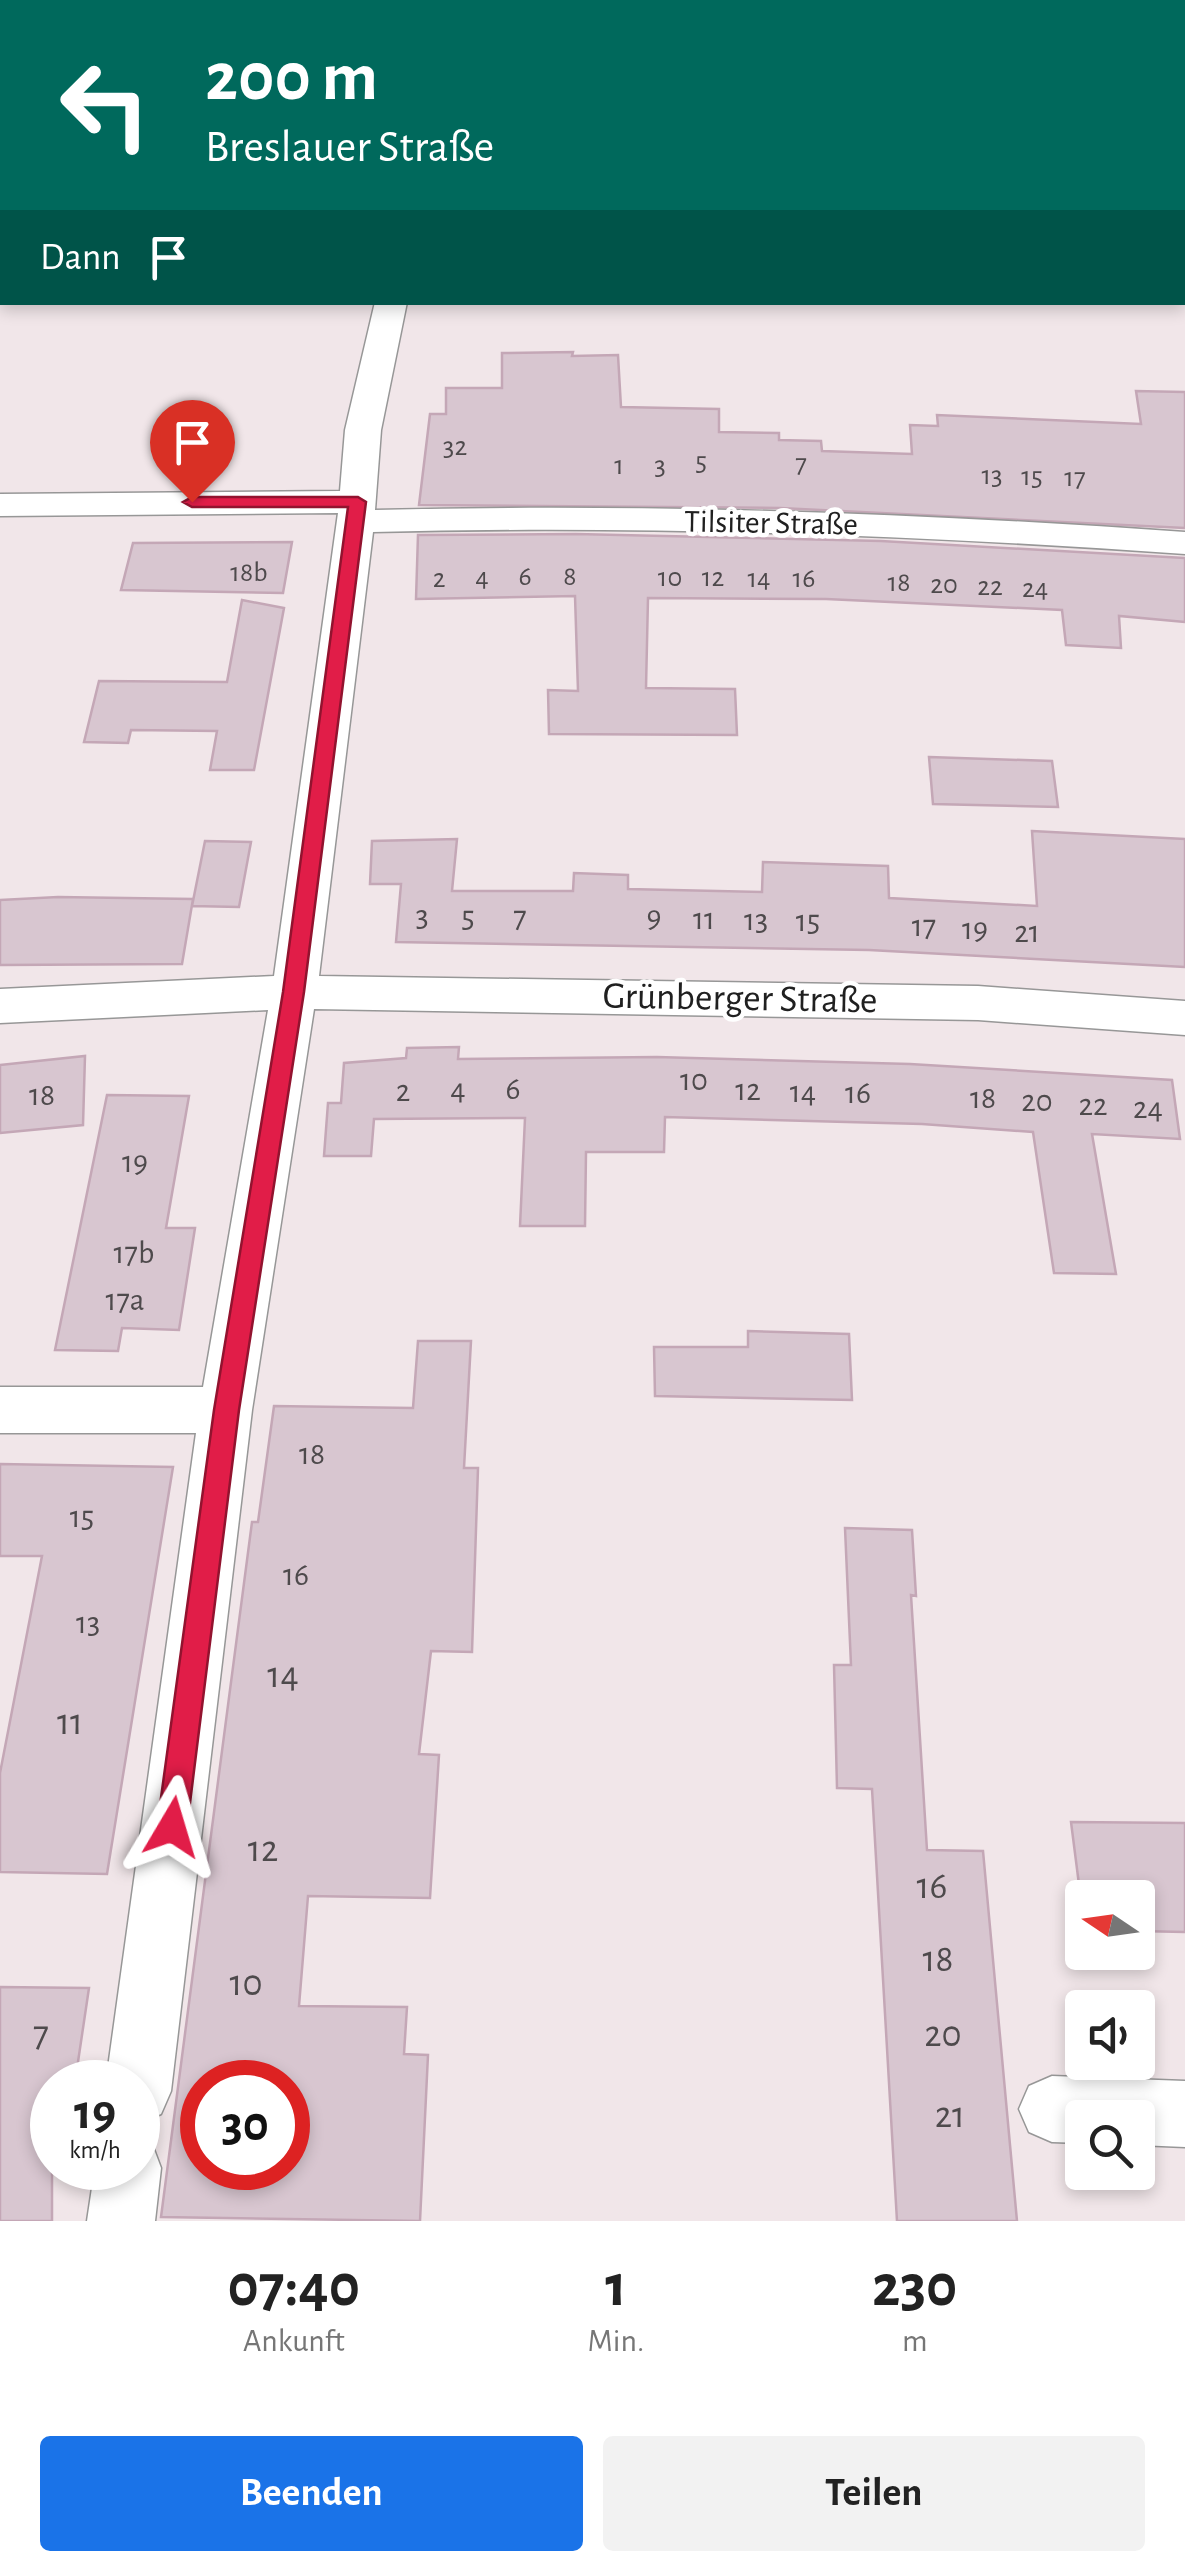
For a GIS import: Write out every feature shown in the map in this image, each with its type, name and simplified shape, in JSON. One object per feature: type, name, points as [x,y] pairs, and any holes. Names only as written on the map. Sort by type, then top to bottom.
[{"type":"street","points":[[142,2060],[226,1410],[294,992],[357,511],[363,430],[390,305]]},
{"type":"street","name":"Tilsiter Straße","points":[[0,505],[941,526],[1185,543]]},
{"type":"street","name":"Grünberger Straße","points":[[0,1006],[294,992],[978,1003],[1185,1018]]},
{"type":"street","points":[[0,1410],[226,1410]]},
{"type":"street","points":[[1052,2109],[1185,2114]]},
{"type":"street","points":[[121,2221],[125,2190]]},
{"type":"building","points":[[573,352],[572,356],[618,355],[621,407],[719,409],[719,432],[779,433],[779,440],[821,441],[822,451],[912,454],[910,425],[938,426],[937,415],[1141,424],[1136,391],[1185,392],[1185,528],[780,508],[419,505],[430,414],[446,414],[446,388],[502,388],[502,353]]},
{"type":"building","points":[[576,534],[881,541],[1185,558],[1185,622],[1119,616],[1121,648],[1066,645],[1062,610],[826,599],[648,598],[646,688],[735,689],[737,735],[549,734],[548,690],[578,691],[575,596],[416,599],[418,535]]},
{"type":"building","points":[[292,542],[283,593],[121,590],[133,543]]},
{"type":"building","points":[[242,600],[284,608],[254,770],[210,770],[217,731],[131,730],[128,743],[84,742],[99,681],[227,682]]},
{"type":"building","points":[[929,757],[1052,761],[1058,807],[933,804]]},
{"type":"building","points":[[1032,831],[1185,839],[1185,967],[869,950],[396,942],[401,884],[370,884],[372,841],[457,839],[452,891],[573,891],[574,873],[628,875],[628,889],[762,892],[763,862],[888,866],[889,898],[1037,906]]},
{"type":"building","points":[[205,841],[251,842],[239,907],[192,906]]},
{"type":"building","points":[[193,899],[182,964],[0,965],[0,900]]},
{"type":"building","points":[[459,1047],[458,1059],[657,1057],[910,1064],[1172,1080],[1180,1139],[1092,1134],[1116,1274],[1054,1273],[1033,1132],[922,1124],[665,1117],[664,1152],[586,1152],[585,1226],[520,1226],[525,1118],[374,1119],[371,1156],[324,1156],[328,1103],[341,1103],[344,1063],[406,1058],[407,1048]]},
{"type":"building","points":[[85,1056],[83,1125],[0,1133],[0,1065]]},
{"type":"building","points":[[107,1095],[189,1096],[166,1228],[195,1228],[179,1330],[122,1328],[118,1351],[55,1350]]},
{"type":"building","points":[[748,1331],[849,1334],[852,1400],[655,1396],[654,1347],[748,1347]]},
{"type":"building","points":[[418,1341],[471,1341],[464,1468],[478,1468],[472,1652],[431,1651],[419,1754],[439,1755],[430,1898],[308,1896],[299,2006],[407,2007],[404,2054],[428,2055],[420,2221],[161,2217],[180,2072],[180,2190],[310,2190],[310,2060],[182,2060],[252,1522],[258,1522],[274,1406],[413,1408]]},
{"type":"building","points":[[0,1464],[173,1467],[107,1874],[0,1872],[0,1773],[42,1556],[0,1556]]},
{"type":"building","points":[[845,1528],[912,1530],[916,1596],[911,1595],[927,1850],[983,1851],[1017,2221],[897,2221],[872,1789],[837,1788],[834,1665],[851,1665]]},
{"type":"building","points":[[1071,1822],[1185,1823],[1185,1932],[1155,1931],[1155,1880],[1078,1880]]},
{"type":"building","points":[[0,1987],[89,1988],[78,2060],[30,2060],[30,2190],[52,2190],[52,2221],[0,2221]]},
{"type":"route","points":[[172,1827],[226,1410],[294,992],[358,502],[192,502]]}]
